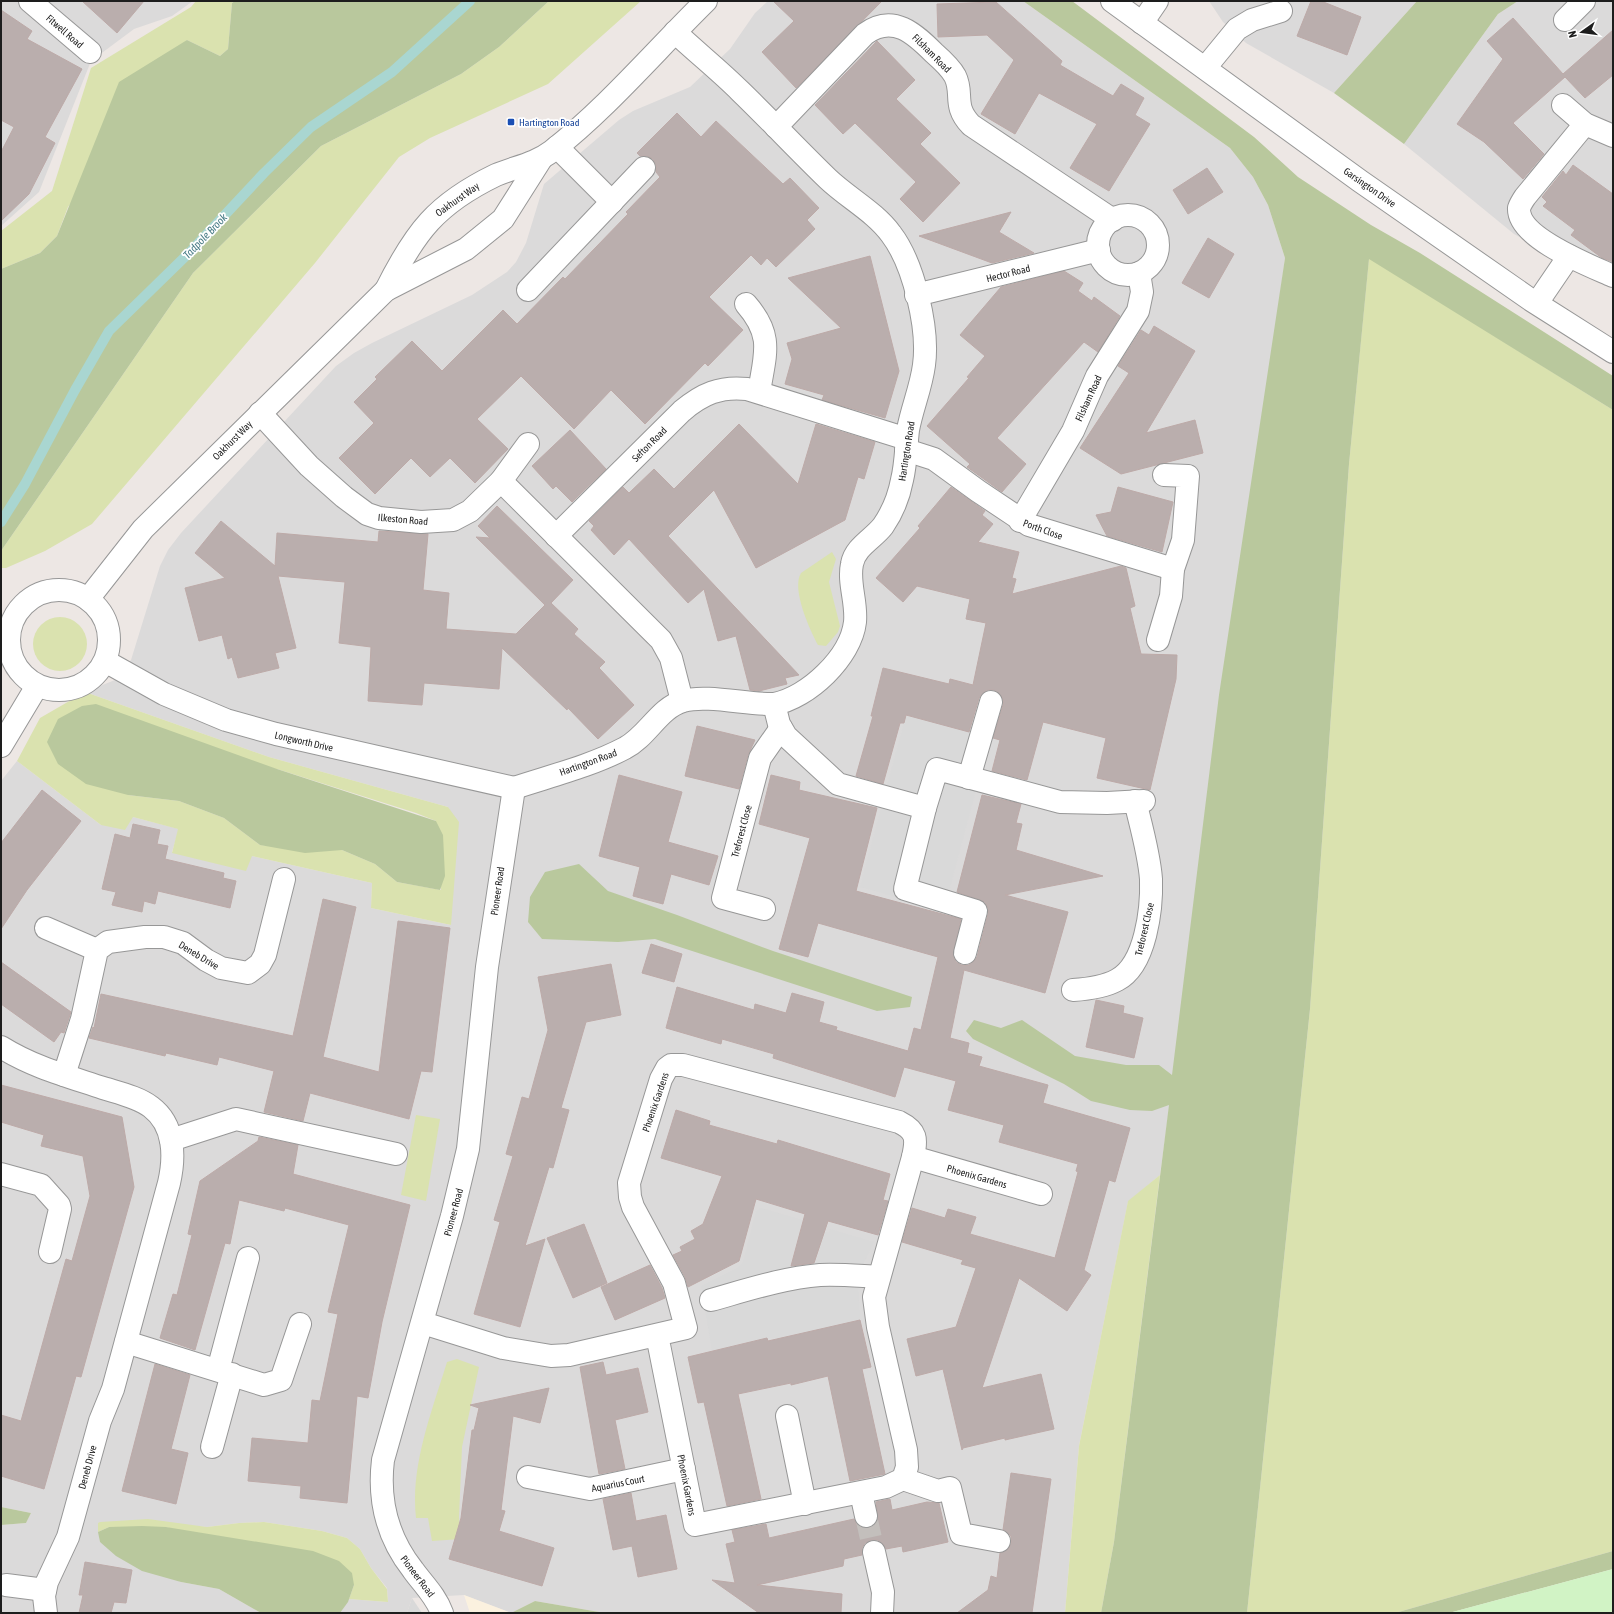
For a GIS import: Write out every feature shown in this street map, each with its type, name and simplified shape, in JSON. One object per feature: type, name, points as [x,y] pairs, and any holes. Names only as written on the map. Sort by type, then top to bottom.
[{"type":"street","name":"Oakhurst Way","points":[[88,599],[143,529],[386,290],[466,249],[489,232],[503,219],[549,153],[638,70],[706,1]]},
{"type":"street","name":"Garsington Drive","points":[[1112,1],[1360,181],[1538,304],[1613,352]]},
{"type":"street","points":[[1142,23],[1158,1]]},
{"type":"street","points":[[1565,20],[1584,1]]},
{"type":"street","name":"Fitwell Road","points":[[40,4],[90,52]]},
{"type":"street","points":[[1205,68],[1237,29],[1252,20],[1281,11]]},
{"type":"street","name":"Filsham Road","points":[[776,127],[865,34],[876,27],[883,26],[901,28],[918,37],[949,68],[956,78],[962,113],[971,125],[1113,220]]},
{"type":"street","name":"Hartington Road","points":[[514,788],[606,757],[626,748],[639,738],[666,712],[682,701],[715,700],[774,704],[784,702],[801,695],[818,682],[840,655],[850,639],[855,624],[855,611],[850,578],[853,559],[858,550],[882,527],[891,513],[902,481],[907,444],[922,382],[925,354],[923,323],[906,261],[891,233],[881,222],[829,180],[739,90],[675,32]]},
{"type":"street","points":[[1563,106],[1585,124],[1613,136]]},
{"type":"street","points":[[1585,124],[1525,197],[1519,207],[1521,217],[1528,228],[1569,256],[1613,276]]},
{"type":"street","name":"Oakhurst Way","points":[[386,290],[402,258],[421,229],[438,211],[482,182],[549,153]]},
{"type":"street","points":[[549,153],[612,202]]},
{"type":"street","points":[[528,290],[644,168]]},
{"type":"street","points":[[1126,216],[1140,218],[1149,224],[1156,235],[1158,247],[1154,261],[1146,269],[1139,273],[1124,275],[1113,271],[1102,259],[1099,250],[1099,240],[1102,232],[1113,220],[1126,216]]},
{"type":"street","name":"Hector Road","points":[[916,295],[1099,250]]},
{"type":"street","points":[[1538,304],[1569,256]]},
{"type":"street","name":"Filsham Road","points":[[1020,520],[1073,431],[1097,376],[1138,311],[1142,292],[1139,273]]},
{"type":"street","points":[[746,304],[756,316],[764,334],[766,347],[759,392]]},
{"type":"street","name":"Sefton Road","points":[[556,536],[682,411],[696,399],[711,392],[730,388],[747,388],[907,444]]},
{"type":"street","name":"Ilkeston Road","points":[[260,413],[310,466],[344,497],[363,512],[379,518],[421,522],[453,520],[470,511],[501,481],[528,444]]},
{"type":"street","name":"Porth Close","points":[[907,444],[934,459],[1020,520],[1040,530],[1117,551],[1173,569]]},
{"type":"street","points":[[1158,640],[1171,596],[1173,569],[1183,540],[1188,476],[1164,475]]},
{"type":"street","points":[[501,481],[667,648],[682,701]]},
{"type":"street","points":[[56,590],[72,591],[88,599],[99,610],[107,625],[110,642],[105,661],[98,673],[85,684],[70,690],[53,691],[37,686],[24,676],[14,662],[9,647],[8,612],[45,592],[56,590]]},
{"type":"street","name":"Longworth Drive","points":[[105,661],[164,694],[226,720],[283,736],[514,788]]},
{"type":"street","points":[[1,746],[37,686]]},
{"type":"street","points":[[969,778],[991,702]]},
{"type":"street","points":[[774,704],[781,728],[786,736],[838,784],[926,808]]},
{"type":"street","name":"Treforest Close","points":[[764,909],[723,898],[760,758],[781,728]]},
{"type":"street","name":"Treforest Close","points":[[965,953],[976,911],[905,890],[937,769],[1060,802],[1107,803],[1140,801],[1151,878],[1151,900],[1143,943],[1137,960],[1128,972],[1118,980],[1104,985],[1073,990]]},
{"type":"street","name":"Pioneer Road","points":[[442,1613],[429,1589],[410,1566],[397,1546],[386,1521],[381,1488],[383,1460],[423,1324],[468,1149],[487,967],[514,788]]},
{"type":"street","name":"Deneb Drive","points":[[97,950],[108,942],[146,937],[164,937],[183,943],[206,960],[221,968],[248,973],[260,964],[265,955],[284,879]]},
{"type":"street","points":[[46,928],[97,950],[82,1019],[64,1076]]},
{"type":"street","name":"Deneb Drive","points":[[1,1047],[34,1065],[135,1098],[152,1107],[161,1118],[171,1140],[173,1150],[173,1165],[169,1183],[114,1389],[100,1421],[68,1537],[45,1590],[46,1613]]},
{"type":"street","name":"Phoenix Gardens","points":[[423,1324],[504,1348],[551,1356],[569,1355],[686,1328],[674,1283],[633,1207],[630,1197],[629,1183],[660,1079],[666,1068],[671,1065],[683,1065],[900,1122],[910,1127],[916,1143],[879,1278],[874,1304],[906,1450],[907,1467],[903,1479],[886,1487],[861,1493],[695,1525],[657,1335]]},
{"type":"street","points":[[171,1140],[236,1119],[396,1154]]},
{"type":"street","name":"Phoenix Gardens","points":[[913,1157],[1041,1194]]},
{"type":"street","points":[[1,1174],[41,1185],[59,1205],[60,1209],[50,1252]]},
{"type":"street","points":[[212,1447],[225,1372],[248,1258]]},
{"type":"street","points":[[712,1300],[787,1280],[819,1275],[849,1275],[879,1278]]},
{"type":"street","points":[[126,1342],[264,1385],[281,1380],[300,1324]]},
{"type":"street","points":[[787,1416],[805,1504]]},
{"type":"street","name":"Aquarius Court","points":[[528,1477],[590,1489],[684,1469]]},
{"type":"street","points":[[903,1479],[938,1491],[950,1488],[961,1534],[999,1541]]},
{"type":"street","points":[[861,1493],[866,1516]]},
{"type":"street","points":[[874,1552],[883,1592],[882,1613]]},
{"type":"street","points":[[6,1585],[45,1590]]},
{"type":"shaded area","points":[[1,1],[193,1],[172,16],[134,29],[91,61],[39,192],[1,226]]},
{"type":"shaded area","points":[[768,1],[1023,1],[1230,148],[1253,177],[1268,205],[1285,258],[1160,1175],[1128,1202],[1079,1446],[1065,1613],[605,1613],[535,1601],[511,1613],[464,1595],[412,1598],[407,1613],[340,1613],[349,1599],[388,1602],[387,1588],[371,1568],[360,1549],[347,1538],[322,1531],[264,1522],[207,1527],[182,1525],[98,1524],[100,1542],[181,1582],[219,1589],[261,1613],[1,1613],[1,1525],[26,1523],[31,1513],[1,1507],[1,781],[17,761],[101,825],[133,817],[179,829],[172,852],[252,856],[372,883],[371,908],[451,925],[448,807],[269,757],[85,692],[115,680],[131,660],[160,566],[168,550],[181,533],[336,366],[354,353],[372,343],[472,295],[507,272],[516,262],[526,243],[544,184],[619,120],[633,111],[690,87],[730,49],[755,13]]},
{"type":"shaded area","points":[[1209,1],[1417,1],[1334,93],[1246,43],[1223,22]]},
{"type":"shaded area","points":[[1518,1],[1613,1],[1613,288],[1514,234],[1404,144],[1498,14]]},
{"type":"shaded area","points":[[906,715],[990,737],[944,910],[860,887]]},
{"type":"shaded area","points":[[761,1208],[806,1221],[805,1226],[829,1233],[830,1229],[874,1242],[861,1269],[858,1283],[860,1320],[781,1338],[767,1338],[712,1351],[701,1286],[737,1268],[743,1262],[756,1211]]},
{"type":"shaded area","points":[[464,1595],[511,1613],[470,1613]]},
{"type":"shaded area","points":[[412,1598],[422,1613],[407,1613]]},
{"type":"green space","points":[[196,1],[235,1],[232,3],[228,49],[220,56],[187,40],[68,207],[57,236],[40,253],[1,269],[1,231],[52,191],[91,68],[191,7]]},
{"type":"green space","points":[[235,1],[549,1],[499,47],[461,74],[321,146],[193,273],[1,551],[1,269],[40,253],[57,236],[119,82],[187,40],[220,56],[228,49],[232,3]]},
{"type":"green space","points":[[549,1],[641,1],[548,84],[430,138],[399,157],[315,263],[92,524],[45,551],[6,568],[1,568],[1,551],[193,273],[321,146],[461,74],[499,47]]},
{"type":"green space","points":[[1023,1],[1072,1],[1254,137],[1298,177],[1371,225],[1420,253],[1613,376],[1613,410],[1369,259],[1349,464],[1310,1009],[1247,1613],[1101,1613],[1114,1542],[1169,1105],[1152,1111],[1130,1110],[1091,1101],[1064,1084],[973,1039],[966,1031],[974,1020],[1001,1028],[1022,1020],[1075,1056],[1126,1065],[1159,1065],[1172,1075],[1219,695],[1285,258],[1268,205],[1253,177],[1230,148]]},
{"type":"green space","points":[[1417,1],[1518,1],[1498,14],[1404,144],[1334,93]]},
{"type":"green space","points":[[1369,258],[1613,410],[1613,1551],[1395,1613],[1247,1613],[1310,1009],[1349,464]]},
{"type":"green space","points":[[832,552],[836,559],[829,582],[840,626],[838,632],[826,646],[818,645],[803,609],[798,589],[801,573]]},
{"type":"green space","points":[[55,617],[65,617],[75,621],[83,629],[87,639],[87,649],[83,659],[75,667],[65,671],[55,671],[45,667],[37,659],[33,649],[33,639],[37,629],[45,621]]},
{"type":"green space","points":[[85,692],[269,757],[448,807],[459,822],[451,925],[371,908],[372,883],[252,856],[246,871],[172,853],[178,829],[133,817],[125,830],[101,825],[17,761],[40,718]],"holes":[[[277,769],[416,813],[436,821],[441,890],[397,882],[375,864],[342,850],[260,845],[224,818],[179,801],[128,795]]]},
{"type":"green space","points":[[96,704],[277,769],[436,821],[443,835],[445,876],[440,890],[397,882],[375,864],[342,850],[305,853],[260,845],[224,818],[179,801],[128,795],[86,784],[58,764],[47,742],[58,719],[82,706]]},
{"type":"green space","points":[[579,864],[608,891],[773,951],[912,997],[910,1007],[877,1011],[655,939],[618,942],[542,939],[528,922],[530,897],[545,872]]},
{"type":"green space","points":[[416,1115],[440,1119],[426,1201],[401,1195]]},
{"type":"green space","points":[[1160,1175],[1114,1542],[1101,1613],[1065,1613],[1079,1446],[1128,1201]]},
{"type":"green space","points":[[457,1359],[479,1367],[462,1447],[459,1517],[461,1539],[432,1541],[428,1518],[416,1518],[416,1479],[419,1459],[429,1419],[447,1362]]},
{"type":"green space","points":[[1,1507],[31,1513],[26,1523],[1,1525]]},
{"type":"green space","points":[[148,1519],[207,1527],[264,1522],[322,1531],[347,1538],[360,1549],[371,1568],[387,1589],[388,1602],[349,1599],[354,1585],[166,1527],[109,1527],[98,1532],[98,1523],[100,1522]]},
{"type":"green space","points":[[109,1527],[166,1527],[313,1551],[339,1561],[352,1573],[354,1585],[348,1602],[340,1613],[261,1613],[219,1589],[181,1582],[142,1571],[116,1556],[100,1542],[98,1532]]},
{"type":"green space","points":[[1613,1551],[1613,1569],[1449,1613],[1395,1613]]},
{"type":"green space","points":[[1613,1569],[1613,1613],[1449,1613]]},
{"type":"green space","points":[[535,1601],[605,1613],[511,1613]]},
{"type":"building","points":[[82,1],[144,1],[117,33]]},
{"type":"building","points":[[773,1],[882,1],[796,88],[762,52],[794,21]]},
{"type":"building","points":[[1311,1],[1321,1],[1361,17],[1347,55],[1297,36]]},
{"type":"building","points":[[996,2],[1062,61],[1060,65],[1113,96],[1121,84],[1144,98],[1135,115],[1150,124],[1109,191],[1070,168],[1097,124],[1039,93],[1015,134],[981,114],[1014,60],[987,35],[938,37],[937,4]]},
{"type":"building","points":[[1,10],[32,31],[27,39],[82,69],[45,137],[55,143],[29,194],[1,221],[1,152],[14,127],[1,120]]},
{"type":"building","points":[[1513,18],[1563,74],[1613,30],[1613,75],[1585,98],[1565,77],[1513,123],[1544,154],[1523,179],[1484,142],[1457,124],[1503,59],[1487,41]]},
{"type":"building","points":[[877,41],[915,80],[896,99],[931,133],[920,144],[960,183],[923,222],[900,199],[916,182],[855,123],[843,134],[815,105]]},
{"type":"building","points":[[677,113],[701,137],[716,121],[783,184],[790,178],[819,208],[807,220],[815,229],[776,267],[767,258],[761,265],[751,255],[709,297],[743,330],[708,366],[705,363],[645,424],[611,390],[574,429],[521,376],[477,419],[508,449],[475,483],[450,458],[430,477],[411,458],[375,494],[339,458],[374,423],[354,402],[377,379],[375,377],[412,341],[442,371],[503,310],[517,324],[563,277],[565,279],[628,214],[626,212],[660,177],[656,172],[656,165],[653,159],[647,156],[640,156],[637,153]]},
{"type":"building","points":[[1573,165],[1613,194],[1613,262],[1602,258],[1571,235],[1575,230],[1543,206],[1547,202],[1542,197],[1563,171],[1566,175]]},
{"type":"building","points":[[1207,168],[1223,192],[1188,214],[1173,190]]},
{"type":"building","points":[[1011,212],[999,232],[1034,253],[992,263],[919,236]]},
{"type":"building","points":[[1208,238],[1234,254],[1209,298],[1182,283]]},
{"type":"building","points":[[870,256],[899,371],[885,418],[822,400],[824,395],[785,384],[792,359],[787,343],[841,328],[788,278]]},
{"type":"building","points":[[1064,271],[1083,283],[1078,291],[1092,301],[1094,297],[1120,316],[1098,352],[1084,342],[997,438],[1026,464],[1002,492],[967,467],[970,464],[927,426],[969,378],[967,377],[985,356],[960,335],[1001,287]]},
{"type":"building","points":[[1154,326],[1195,351],[1146,433],[1195,420],[1203,453],[1121,474],[1080,448],[1129,373],[1118,366],[1141,330],[1149,335]]},
{"type":"building","points":[[739,424],[798,484],[816,424],[875,442],[864,479],[858,477],[845,520],[756,568],[714,490],[668,536],[799,675],[785,678],[787,684],[759,691],[750,690],[736,636],[718,641],[704,589],[688,603],[629,539],[614,555],[591,530],[594,526],[589,521],[623,487],[629,493],[654,469],[674,489]]},
{"type":"building","points":[[570,430],[606,469],[572,502],[556,486],[553,489],[532,466]]},
{"type":"building","points":[[951,487],[985,511],[982,515],[993,524],[978,542],[1019,552],[1012,578],[1016,579],[1012,594],[1121,566],[1126,568],[1135,606],[1130,608],[1141,654],[1177,655],[1176,679],[1150,790],[1097,778],[1106,738],[1043,722],[1027,780],[992,771],[1000,740],[993,738],[1003,705],[1003,699],[1000,694],[994,690],[988,690],[979,698],[969,732],[906,715],[904,723],[900,723],[883,784],[856,776],[873,716],[871,716],[883,668],[949,684],[950,679],[973,685],[986,623],[966,619],[970,599],[917,586],[903,602],[876,578],[920,528],[918,526]]},
{"type":"building","points":[[1118,487],[1173,502],[1162,552],[1107,536],[1096,515],[1111,512]]},
{"type":"building","points":[[497,506],[573,580],[551,603],[578,629],[574,634],[605,662],[599,668],[634,705],[598,739],[568,708],[567,710],[502,648],[499,689],[424,683],[422,705],[368,701],[371,647],[339,643],[345,582],[278,576],[296,648],[275,653],[279,668],[238,678],[232,657],[228,659],[222,635],[199,641],[185,588],[225,578],[195,553],[221,521],[275,566],[277,533],[378,542],[379,531],[428,534],[423,590],[449,593],[446,629],[516,634],[545,605],[476,537],[490,538],[478,526]]},
{"type":"building","points":[[697,726],[755,740],[748,755],[739,789],[685,776]]},
{"type":"building","points":[[619,775],[682,792],[668,842],[718,856],[709,885],[671,874],[663,904],[633,896],[640,867],[599,856]]},
{"type":"building","points":[[771,775],[800,782],[799,790],[877,808],[856,891],[961,919],[953,956],[956,962],[961,965],[969,965],[977,957],[988,914],[988,908],[985,902],[957,892],[982,795],[1021,804],[1016,823],[1022,824],[1016,850],[1103,876],[1005,895],[1068,912],[1045,993],[964,970],[950,1038],[969,1043],[967,1053],[982,1057],[979,1066],[1048,1085],[1043,1103],[1130,1128],[1115,1182],[1109,1180],[1084,1270],[1091,1275],[1067,1311],[1019,1278],[982,1388],[1041,1374],[1054,1429],[1005,1440],[1005,1438],[963,1448],[962,1450],[943,1369],[916,1376],[907,1339],[956,1327],[976,1268],[961,1264],[963,1260],[902,1242],[912,1208],[945,1218],[948,1209],[976,1217],[970,1234],[1055,1258],[1078,1172],[1076,1171],[1078,1164],[999,1142],[1004,1125],[948,1110],[956,1081],[904,1067],[895,1097],[773,1058],[774,1054],[722,1039],[721,1044],[666,1028],[677,987],[754,1010],[755,1004],[786,1013],[792,993],[824,1002],[819,1022],[837,1027],[836,1030],[908,1051],[914,1028],[921,1030],[938,957],[818,923],[808,957],[779,949],[810,838],[759,824]]},
{"type":"building","points":[[42,790],[81,821],[27,890],[1,929],[1,843]]},
{"type":"building","points":[[133,824],[160,830],[157,844],[168,846],[165,859],[224,873],[223,878],[236,881],[230,908],[158,891],[155,904],[144,901],[142,912],[112,905],[116,892],[102,889],[115,834],[130,838]]},
{"type":"building","points":[[323,899],[356,907],[323,1057],[379,1072],[398,921],[450,928],[432,1072],[421,1071],[409,1119],[310,1093],[303,1121],[264,1112],[274,1071],[219,1057],[217,1065],[166,1053],[165,1056],[89,1038],[93,1027],[94,1028],[101,994],[293,1036]]},
{"type":"building","points":[[651,944],[682,954],[674,982],[642,973]]},
{"type":"building","points":[[1,962],[71,1012],[64,1033],[61,1032],[54,1042],[1,1004]]},
{"type":"building","points":[[611,964],[621,1015],[586,1022],[561,1108],[569,1110],[553,1168],[549,1167],[525,1246],[545,1239],[520,1327],[474,1314],[500,1222],[494,1220],[513,1156],[506,1154],[522,1097],[529,1099],[548,1030],[538,977]]},
{"type":"building","points":[[1096,1000],[1124,1006],[1123,1013],[1143,1018],[1134,1058],[1086,1047]]},
{"type":"building","points":[[1,1085],[122,1117],[134,1187],[81,1377],[76,1376],[44,1489],[1,1476],[1,1415],[21,1421],[66,1259],[72,1261],[90,1196],[83,1156],[41,1146],[44,1135],[1,1122]]},
{"type":"building","points":[[676,1110],[710,1121],[709,1125],[777,1144],[778,1140],[890,1174],[883,1200],[888,1201],[878,1235],[828,1221],[814,1263],[791,1266],[805,1214],[756,1199],[739,1261],[688,1287],[685,1277],[673,1255],[682,1251],[680,1247],[695,1239],[691,1231],[703,1224],[722,1176],[661,1158]]},
{"type":"building","points":[[259,1137],[298,1145],[293,1174],[410,1205],[382,1322],[368,1398],[357,1396],[347,1503],[300,1498],[301,1486],[248,1481],[252,1438],[308,1443],[312,1400],[320,1401],[338,1314],[328,1312],[349,1225],[285,1208],[284,1211],[239,1200],[230,1244],[225,1243],[195,1350],[160,1338],[173,1294],[177,1295],[192,1235],[188,1234],[200,1181],[258,1141]]},
{"type":"building","points":[[584,1224],[607,1283],[573,1298],[547,1238]]},
{"type":"building","points":[[650,1265],[662,1288],[665,1298],[615,1320],[601,1287]]},
{"type":"building","points":[[860,1320],[871,1367],[862,1369],[885,1474],[850,1481],[828,1376],[791,1385],[791,1383],[738,1394],[761,1499],[727,1506],[704,1402],[698,1403],[688,1357],[767,1338],[768,1341]]},
{"type":"building","points":[[603,1362],[606,1375],[638,1368],[648,1412],[615,1420],[625,1469],[599,1474],[580,1367]]},
{"type":"building","points":[[155,1364],[190,1375],[171,1449],[188,1453],[176,1504],[122,1491]]},
{"type":"building","points":[[549,1388],[540,1423],[513,1416],[501,1510],[505,1511],[499,1531],[554,1548],[542,1586],[449,1559],[461,1518],[472,1430],[474,1430],[479,1408],[470,1405]]},
{"type":"building","points":[[1011,1473],[1051,1479],[1032,1613],[957,1613],[988,1590],[991,1576],[997,1578],[1000,1553],[1008,1549],[1011,1544],[1011,1536],[1003,1530]]},
{"type":"building","points":[[631,1493],[636,1521],[666,1515],[677,1569],[638,1577],[632,1546],[613,1550],[603,1499]]},
{"type":"building","points":[[890,1499],[892,1510],[927,1502],[939,1503],[948,1542],[903,1552],[902,1546],[886,1549],[878,1540],[871,1540],[865,1543],[862,1548],[862,1555],[844,1559],[843,1566],[757,1585],[842,1594],[841,1613],[759,1613],[712,1580],[735,1583],[726,1544],[735,1542],[732,1530],[766,1524],[769,1538],[854,1519],[857,1525],[863,1528],[868,1528],[874,1525],[878,1519],[876,1502]]},
{"type":"building","points":[[85,1562],[132,1570],[126,1603],[114,1602],[111,1613],[79,1613],[83,1595],[79,1595]]},
{"type":"waterway","name":"Tadpole Brook","points":[[1,522],[25,484],[75,390],[109,331],[192,250],[264,173],[311,127],[392,72],[470,1]]},
{"type":"tunnel","points":[[866,1516],[874,1552]]},
{"type":"place","name":"Hartington Road","points":[[511,122]]}]
